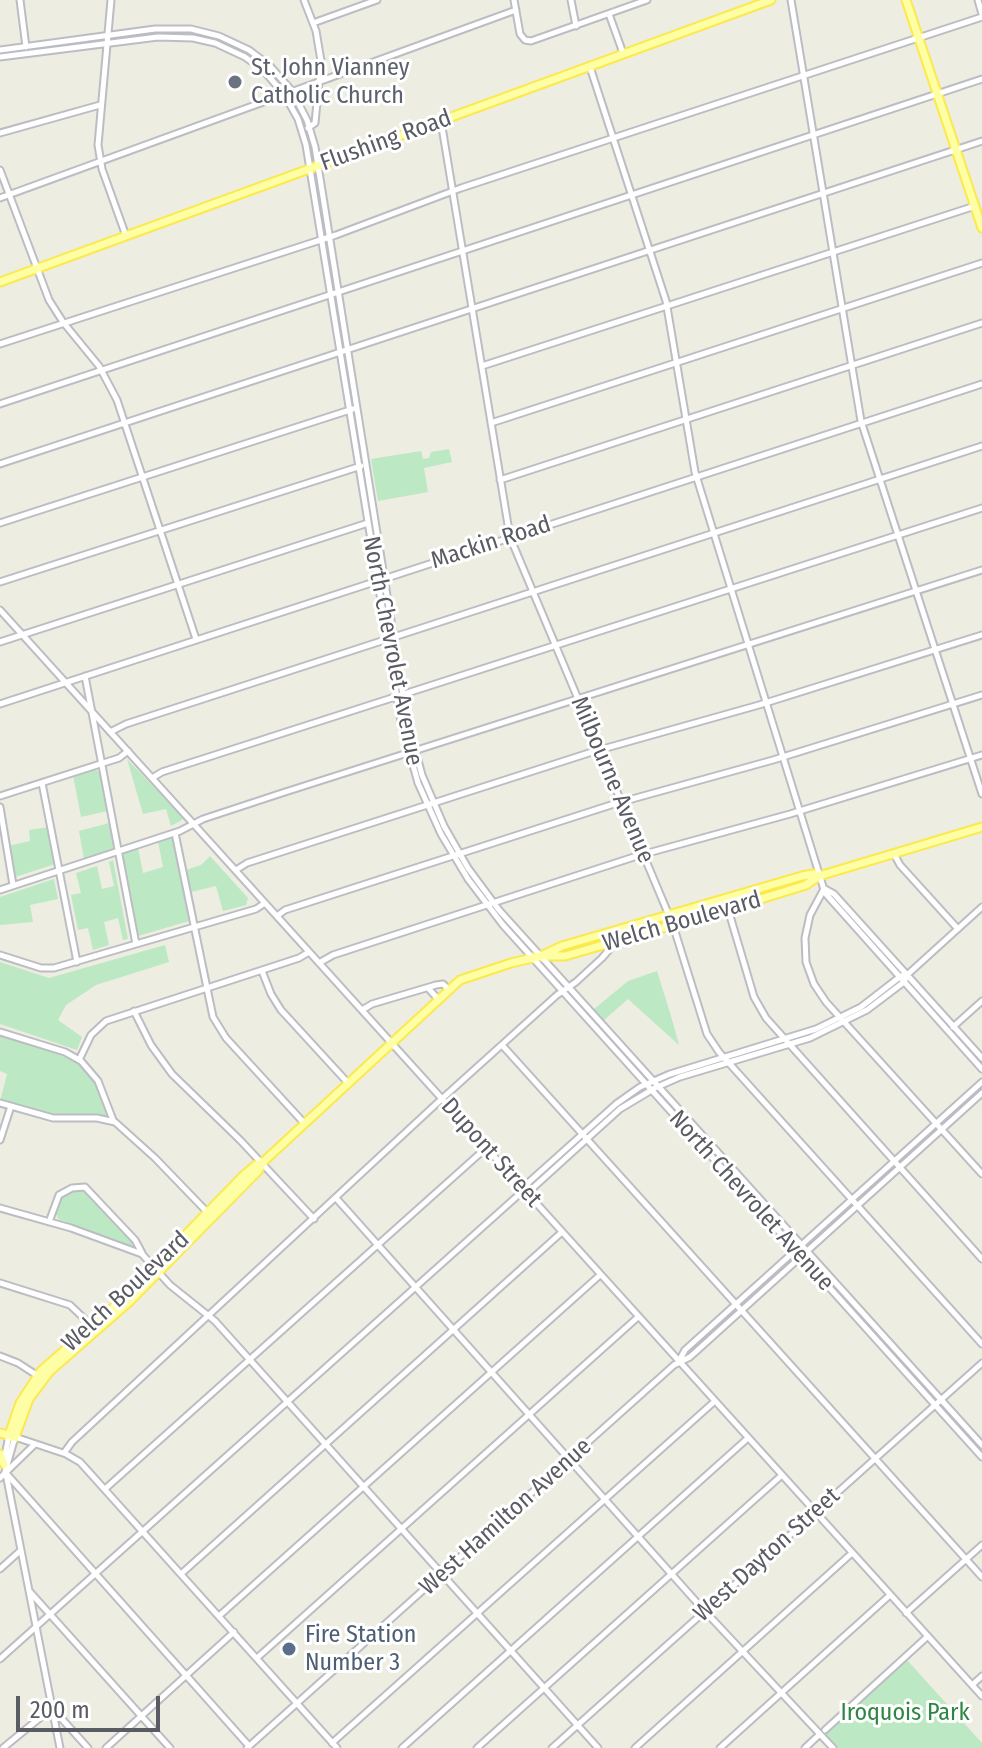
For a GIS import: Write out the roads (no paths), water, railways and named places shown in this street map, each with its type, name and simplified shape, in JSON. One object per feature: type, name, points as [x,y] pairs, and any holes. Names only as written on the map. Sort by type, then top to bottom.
[{"type":"main road","name":"Flushing Road","points":[[0,282],[771,0]]},
{"type":"main road","points":[[906,0],[982,228]]},
{"type":"main road","name":"Welch Boulevard","points":[[537,957],[565,956],[728,909],[803,886],[819,876],[982,827]]},
{"type":"main road","name":"Welch Boulevard","points":[[12,1436],[40,1377],[158,1271],[210,1215],[260,1169],[262,1163],[448,989],[473,974],[537,957],[558,947],[806,875],[819,876]]},
{"type":"main road","points":[[0,1433],[12,1436]]},
{"type":"main road","points":[[0,1454],[4,1468]]},
{"type":"street","points":[[20,0],[27,54]]},
{"type":"street","points":[[111,0],[98,135],[100,161],[126,236]]},
{"type":"street","points":[[303,0],[321,51],[321,81],[315,123],[303,130]]},
{"type":"street","points":[[313,23],[377,0]]},
{"type":"street","points":[[514,0],[520,34],[525,40],[535,41],[609,14],[629,3],[647,0]]},
{"type":"street","points":[[571,0],[576,26]]},
{"type":"street","points":[[791,0],[861,423],[982,794]]},
{"type":"street","points":[[0,344],[326,238],[453,190],[919,38],[982,15],[978,0]]},
{"type":"street","points":[[0,198],[516,10]]},
{"type":"street","points":[[609,14],[623,53]]},
{"type":"street","name":"North Chevrolet Avenue","points":[[0,50],[168,28],[205,32],[234,42],[258,56],[292,91],[310,128],[399,695],[411,751],[430,804],[456,855],[490,904],[537,957],[562,991],[982,1457]]},
{"type":"street","points":[[204,40],[205,32]]},
{"type":"street","name":"North Chevrolet Avenue","points":[[0,57],[169,36],[204,40],[229,48],[249,60],[284,94],[303,130],[314,168]]},
{"type":"street","points":[[590,66],[667,306],[696,477],[827,897],[902,980],[982,1058]]},
{"type":"street","points":[[0,404],[982,79]]},
{"type":"street","points":[[0,133],[100,105]]},
{"type":"street","name":"Milbourne Avenue","points":[[441,121],[510,537],[673,925],[705,1030],[727,1060],[982,1344]]},
{"type":"street","points":[[0,464],[982,141]]},
{"type":"street","points":[[0,170],[49,300],[102,371],[125,423],[196,639]]},
{"type":"street","points":[[482,366],[975,206]]},
{"type":"street","points":[[491,423],[982,263]]},
{"type":"street","points":[[500,480],[982,323]]},
{"type":"street","name":"Mackin Road","points":[[0,704],[982,384]]},
{"type":"street","points":[[0,523],[353,409]]},
{"type":"street","points":[[110,732],[120,726],[982,446]]},
{"type":"street","points":[[0,582],[362,465]]},
{"type":"street","points":[[152,778],[162,772],[982,508]]},
{"type":"street","points":[[0,642],[371,522]]},
{"type":"street","points":[[0,890],[175,833],[226,811],[982,570]]},
{"type":"street","name":"Dupont Street","points":[[0,610],[982,1696]]},
{"type":"street","points":[[236,870],[247,863],[599,749],[766,703],[982,635]]},
{"type":"street","points":[[85,676],[136,944]]},
{"type":"street","points":[[277,916],[285,910],[622,802],[783,757],[982,695]]},
{"type":"street","points":[[0,796],[120,757],[128,751]]},
{"type":"street","points":[[319,963],[333,955],[644,854],[800,811],[982,755]]},
{"type":"street","points":[[42,783],[77,962]]},
{"type":"street","points":[[0,807],[13,885]]},
{"type":"street","points":[[175,833],[212,1014],[222,1032],[304,1123]]},
{"type":"street","points":[[894,854],[900,865],[958,929]]},
{"type":"street","points":[[825,889],[834,894],[907,975],[982,1069]]},
{"type":"street","points":[[825,889],[808,920],[805,954],[816,988],[982,1174]]},
{"type":"street","points":[[725,899],[755,1000],[768,1021],[982,1259]]},
{"type":"street","points":[[0,955],[48,969],[256,909],[265,903]]},
{"type":"street","points":[[584,1136],[619,1101],[646,1084],[788,1043],[843,1020],[902,980],[982,907]]},
{"type":"street","points":[[64,1453],[69,1445],[502,1045],[602,958],[614,942],[613,931]]},
{"type":"street","points":[[79,1060],[99,1026],[134,1011],[301,958],[309,952]]},
{"type":"street","name":"North Chevrolet Avenue","points":[[537,957],[569,987],[982,1445]]},
{"type":"street","points":[[262,971],[281,1010],[348,1083]]},
{"type":"street","name":"Welch Boulevard","points":[[362,1010],[372,1004],[441,984],[448,989]]},
{"type":"street","points":[[428,988],[438,999]]},
{"type":"street","points":[[951,1029],[982,1001]]},
{"type":"street","points":[[134,1011],[151,1045],[172,1074],[314,1219]]},
{"type":"street","points":[[0,1032],[59,1050],[79,1060],[98,1081],[113,1121]]},
{"type":"street","points":[[502,1045],[982,1577]]},
{"type":"street","name":"West Hamilton Avenue","points":[[679,1362],[683,1352],[982,1082]]},
{"type":"street","points":[[1,1655],[97,1574],[524,1190],[529,1182],[584,1136],[651,1090],[656,1083]]},
{"type":"street","name":"West Hamilton Avenue","points":[[249,1747],[982,1093]]},
{"type":"street","points":[[0,1103],[58,1119],[97,1118],[113,1121],[133,1136],[210,1215]]},
{"type":"street","points":[[0,1140],[11,1106]]},
{"type":"street","points":[[105,1489],[486,1148]]},
{"type":"street","points":[[725,1172],[731,1167]]},
{"type":"street","points":[[49,1222],[58,1197],[69,1189],[83,1187],[93,1193],[135,1240],[142,1254],[181,1294],[209,1315],[598,1748]]},
{"type":"street","points":[[336,1198],[705,1611],[823,1732],[833,1748]]},
{"type":"street","points":[[0,1208],[142,1254]]},
{"type":"street","points":[[181,1574],[562,1232]]},
{"type":"street","points":[[219,1616],[600,1275]]},
{"type":"street","points":[[0,1283],[72,1306],[95,1329]]},
{"type":"street","points":[[257,1658],[638,1317]]},
{"type":"street","points":[[867,1330],[873,1324]]},
{"type":"street","points":[[0,1356],[40,1377]]},
{"type":"street","name":"West Dayton Street","points":[[552,1748],[982,1363]]},
{"type":"street","points":[[0,1478],[12,1436],[64,1453],[80,1462],[335,1745],[477,1613],[715,1401]]},
{"type":"street","points":[[969,1442],[975,1437]]},
{"type":"street","points":[[402,1748],[748,1438]]},
{"type":"street","points":[[4,1468],[35,1444]]},
{"type":"street","points":[[4,1468],[60,1748]]},
{"type":"street","points":[[4,1468],[249,1747]]},
{"type":"street","points":[[477,1748],[782,1475]]},
{"type":"street","points":[[906,1613],[982,1545]]},
{"type":"street","points":[[0,1569],[21,1551]]},
{"type":"street","points":[[635,1748],[852,1553]]},
{"type":"street","points":[[30,1591],[170,1748]]},
{"type":"street","points":[[720,1748],[890,1595]]},
{"type":"street","points":[[106,1748],[234,1632]]},
{"type":"street","points":[[805,1748],[928,1636]]},
{"type":"street","points":[[972,1685],[982,1676]]},
{"type":"street","points":[[3,1748],[52,1708]]},
{"type":"street","points":[[52,1708],[88,1748]]},
{"type":"place","name":"St. John Vianney Catholic Church","points":[[235,82]]},
{"type":"place","name":"Fire Station Number 3","points":[[289,1649]]},
{"type":"park label","name":"Iroquois Park","points":[[905,1713]]}]
